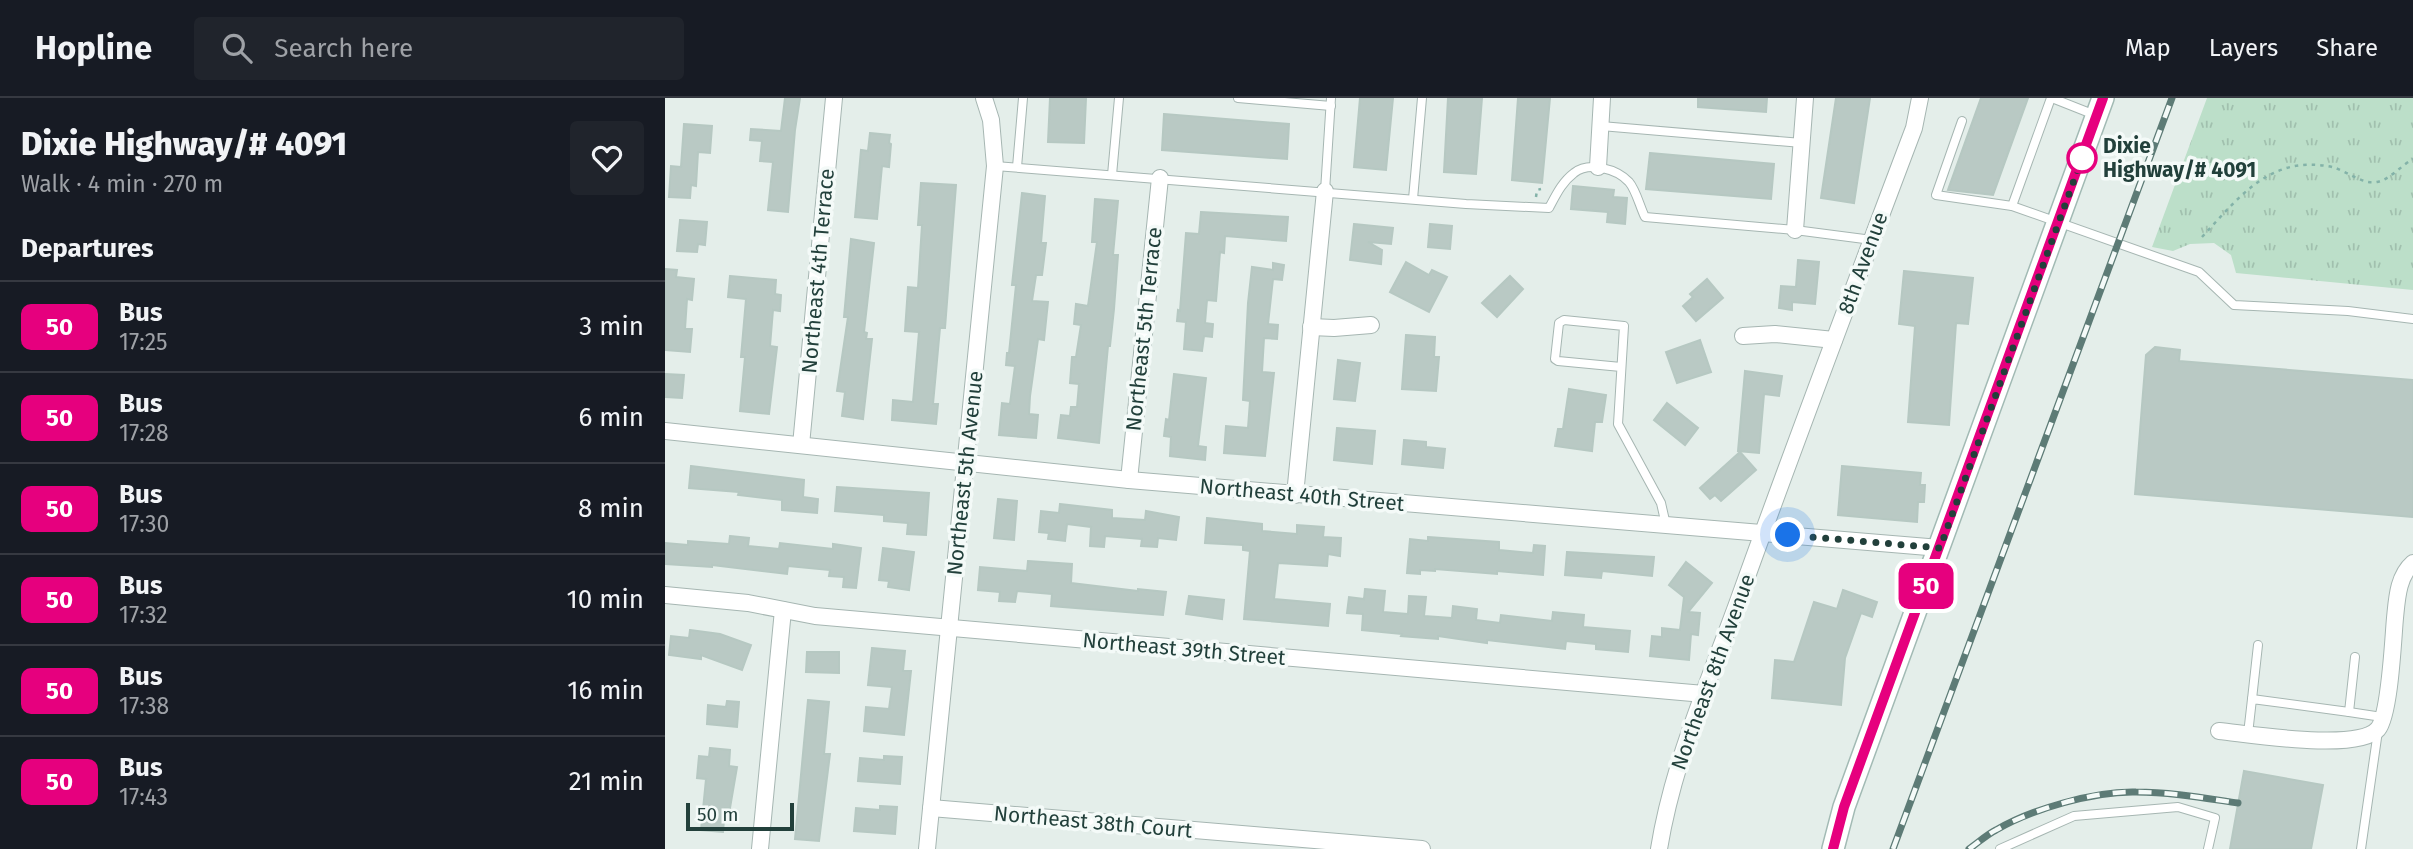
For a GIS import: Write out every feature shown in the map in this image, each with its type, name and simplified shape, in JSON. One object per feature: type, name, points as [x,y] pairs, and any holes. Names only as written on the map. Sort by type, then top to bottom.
[{"type":"main road","points":[[1833,849],[1844,807],[2100,107]]},
{"type":"street","name":"Northeast 4th Terrace","points":[[801,444],[834,98]]},
{"type":"street","name":"Northeast 5th Avenue","points":[[927,849],[995,166],[991,120],[984,98]]},
{"type":"street","points":[[1598,167],[1602,98]]},
{"type":"street","points":[[1795,230],[1805,98]]},
{"type":"street","name":"8th Avenue","points":[[1742,336],[1775,334],[1834,340],[1914,128],[1920,98]]},
{"type":"street","name":"Northeast 5th Terrace","points":[[1129,480],[1160,178]]},
{"type":"street","points":[[1295,495],[1325,191]]},
{"type":"street","points":[[1311,327],[1371,325]]},
{"type":"street","name":"Northeast 8th Avenue","points":[[1659,849],[1666,806],[1704,695],[1834,340]]},
{"type":"street","name":"Northeast 40th Street","points":[[665,431],[1129,480],[1940,548]]},
{"type":"street","points":[[2219,731],[2331,741],[2362,739],[2380,723],[2388,699],[2397,591],[2413,563]]},
{"type":"street","name":"Northeast 39th Street","points":[[665,595],[748,603],[815,616],[1704,695]]},
{"type":"street","points":[[761,849],[783,610]]},
{"type":"street","name":"Northeast 38th Court","points":[[931,808],[1422,849]]},
{"type":"lane","points":[[1017,167],[1023,98]]},
{"type":"lane","points":[[1112,175],[1119,98]]},
{"type":"lane","points":[[1238,98],[1331,102],[1325,191]]},
{"type":"lane","points":[[1413,199],[1422,98]]},
{"type":"lane","points":[[2012,206],[2051,98],[2100,107]]},
{"type":"lane","points":[[1962,121],[1936,195],[2012,206],[2199,272],[2234,305],[2348,311],[2413,319]]},
{"type":"lane","points":[[1601,126],[1802,144]]},
{"type":"lane","points":[[995,166],[1549,208],[1559,189],[1576,171],[1598,167],[1616,172],[1630,184],[1645,217],[1795,230],[1871,240]]},
{"type":"lane","points":[[1621,367],[1555,359],[1559,323],[1564,320],[1624,326],[1618,424],[1661,503],[1666,525]]},
{"type":"lane","points":[[2248,734],[2258,645]]},
{"type":"lane","points":[[2349,712],[2355,657]]},
{"type":"lane","points":[[2252,699],[2349,712],[2380,723],[2361,849]]},
{"type":"lane","points":[[2000,849],[2074,816],[2178,807],[2215,818],[2208,849]]},
{"type":"path","points":[[2202,237],[2260,179],[2291,167],[2320,165],[2345,170],[2368,183],[2381,182],[2413,159]]},
{"type":"green space","points":[[2207,98],[2413,98],[2413,290],[2236,273],[2231,255],[2214,243],[2190,244],[2173,251],[2152,247]]},
{"type":"building","points":[[785,98],[800,98],[788,212],[768,210],[773,162],[760,161],[762,141],[750,140],[751,129],[781,131]]},
{"type":"building","points":[[1050,98],[1086,98],[1084,143],[1048,142]]},
{"type":"building","points":[[1360,98],[1393,98],[1386,170],[1354,167]]},
{"type":"building","points":[[1448,98],[1482,98],[1476,174],[1444,172]]},
{"type":"building","points":[[1518,98],[1550,98],[1542,183],[1512,180]]},
{"type":"building","points":[[1698,98],[1767,98],[1766,112],[1698,107]]},
{"type":"building","points":[[1836,98],[1870,98],[1854,203],[1821,198]]},
{"type":"building","points":[[1981,98],[2028,98],[1993,195],[1948,190]]},
{"type":"building","points":[[1164,114],[1289,124],[1287,159],[1162,150]]},
{"type":"building","points":[[684,124],[712,126],[710,153],[698,152],[696,186],[691,185],[690,198],[669,197],[671,166],[681,167]]},
{"type":"building","points":[[870,133],[890,135],[891,144],[889,167],[882,166],[877,219],[855,217],[861,150],[868,151]]},
{"type":"building","points":[[1650,153],[1774,164],[1771,199],[1646,189]]},
{"type":"building","points":[[921,183],[956,185],[945,328],[940,328],[933,404],[938,404],[936,424],[892,420],[893,400],[913,402],[919,332],[905,331],[908,287],[918,288],[922,225],[918,225]]},
{"type":"building","points":[[1573,186],[1614,190],[1613,197],[1627,198],[1625,224],[1607,222],[1608,212],[1571,209]]},
{"type":"building","points":[[1022,193],[1045,196],[1041,243],[1046,243],[1042,275],[1036,275],[1032,301],[1048,302],[1044,340],[1038,339],[1030,396],[1029,414],[1038,415],[1036,438],[999,435],[1002,403],[1010,404],[1015,366],[1006,365],[1016,285],[1012,285]]},
{"type":"building","points":[[1095,199],[1118,201],[1113,255],[1118,255],[1114,309],[1099,443],[1058,438],[1061,415],[1070,416],[1071,407],[1077,407],[1079,384],[1070,383],[1072,357],[1076,357],[1081,325],[1074,324],[1076,304],[1088,306],[1097,242],[1092,242]]},
{"type":"building","points":[[1201,212],[1288,217],[1286,241],[1225,236],[1224,253],[1220,252],[1216,301],[1207,300],[1205,323],[1213,324],[1212,337],[1204,336],[1202,351],[1184,349],[1186,322],[1177,321],[1186,233],[1199,234]]},
{"type":"building","points":[[680,220],[707,222],[705,245],[698,244],[697,252],[677,251]]},
{"type":"building","points":[[1354,224],[1393,228],[1391,244],[1368,242],[1382,250],[1381,264],[1350,260]]},
{"type":"building","points":[[1430,224],[1452,226],[1450,249],[1428,247]]},
{"type":"building","points":[[851,239],[874,243],[864,332],[867,333],[866,339],[872,339],[863,419],[842,416],[845,392],[837,391],[848,317],[844,317]]},
{"type":"building","points":[[1798,260],[1819,262],[1815,304],[1792,302],[1792,310],[1779,308],[1781,286],[1796,287]]},
{"type":"building","points":[[1406,262],[1429,275],[1432,270],[1447,277],[1429,312],[1390,292]]},
{"type":"building","points":[[1273,263],[1284,265],[1282,280],[1273,279],[1268,324],[1278,325],[1277,339],[1264,338],[1262,372],[1274,373],[1265,456],[1224,453],[1226,426],[1248,428],[1250,401],[1243,400],[1252,267],[1273,270]]},
{"type":"building","points":[[665,269],[677,270],[676,277],[694,279],[692,300],[687,299],[685,329],[692,329],[690,352],[665,350]]},
{"type":"building","points":[[1904,271],[1973,278],[1968,324],[1956,323],[1949,425],[1908,422],[1915,326],[1899,324]]},
{"type":"building","points":[[730,276],[776,280],[775,294],[781,295],[780,311],[773,310],[770,346],[777,347],[769,414],[740,411],[745,357],[741,357],[746,299],[728,297]]},
{"type":"building","points":[[1510,276],[1523,289],[1497,317],[1482,303]]},
{"type":"building","points":[[1707,279],[1723,298],[1696,321],[1683,306],[1693,297],[1690,294]]},
{"type":"building","points":[[1406,335],[1435,337],[1434,357],[1439,357],[1436,391],[1402,389]]},
{"type":"building","points":[[1700,340],[1711,372],[1677,383],[1666,352]]},
{"type":"building","points":[[2155,347],[2180,350],[2179,361],[2413,380],[2413,517],[2135,494],[2146,355]]},
{"type":"building","points":[[1338,360],[1360,363],[1355,401],[1334,399]]},
{"type":"building","points":[[1745,371],[1782,376],[1779,396],[1764,394],[1759,453],[1738,451]]},
{"type":"building","points":[[665,374],[684,375],[682,398],[665,397]]},
{"type":"building","points":[[1174,374],[1206,378],[1198,446],[1206,447],[1205,460],[1170,456],[1171,437],[1164,436],[1166,419],[1169,420]]},
{"type":"building","points":[[1569,389],[1606,395],[1602,422],[1595,422],[1592,451],[1555,446],[1558,429],[1563,429]]},
{"type":"building","points":[[1667,403],[1698,428],[1685,445],[1654,420]]},
{"type":"building","points":[[1337,428],[1375,431],[1372,464],[1334,460]]},
{"type":"building","points":[[1404,440],[1426,442],[1426,447],[1445,449],[1443,468],[1402,464]]},
{"type":"building","points":[[1740,452],[1756,470],[1721,501],[1715,495],[1710,499],[1700,488]]},
{"type":"building","points":[[691,466],[804,480],[803,497],[818,499],[817,513],[782,510],[782,500],[738,495],[739,492],[689,488]]},
{"type":"building","points":[[1842,466],[1921,473],[1920,485],[1925,485],[1924,502],[1918,502],[1917,522],[1838,515]]},
{"type":"building","points":[[837,487],[929,493],[926,535],[907,534],[908,523],[884,521],[884,515],[835,511]]},
{"type":"building","points":[[998,499],[1017,501],[1014,540],[994,538]]},
{"type":"building","points":[[1060,504],[1112,510],[1112,518],[1145,520],[1146,511],[1179,517],[1176,540],[1158,538],[1157,547],[1141,546],[1142,539],[1105,536],[1104,547],[1090,546],[1091,527],[1067,524],[1065,541],[1048,539],[1049,533],[1039,532],[1041,511],[1059,513]]},
{"type":"building","points":[[1207,518],[1262,524],[1262,531],[1297,534],[1297,525],[1324,527],[1323,537],[1341,538],[1340,556],[1328,554],[1327,566],[1278,563],[1274,599],[1330,604],[1328,626],[1244,619],[1250,551],[1243,550],[1243,545],[1205,543]]},
{"type":"building","points":[[730,536],[749,538],[748,546],[779,549],[780,543],[833,549],[833,544],[861,548],[856,588],[843,587],[844,577],[829,576],[830,570],[788,566],[787,574],[712,565],[665,564],[665,543],[688,545],[688,541],[729,544]]},
{"type":"building","points":[[1428,537],[1499,542],[1499,550],[1533,553],[1534,545],[1545,546],[1543,575],[1435,569],[1420,570],[1420,574],[1407,573],[1410,539],[1428,541]]},
{"type":"building","points":[[883,548],[914,552],[909,590],[888,587],[889,581],[879,580]]},
{"type":"building","points":[[1567,552],[1654,557],[1652,576],[1602,571],[1601,578],[1565,575]]},
{"type":"building","points":[[1028,561],[1072,564],[1071,583],[1166,592],[1163,615],[1051,606],[1052,594],[1017,591],[1015,602],[999,601],[1000,592],[978,590],[980,567],[1027,571]]},
{"type":"building","points":[[1686,562],[1712,583],[1688,612],[1700,613],[1698,635],[1691,634],[1689,660],[1650,656],[1652,636],[1662,637],[1662,628],[1680,630],[1684,597],[1669,585]]},
{"type":"building","points":[[1365,589],[1385,591],[1383,612],[1408,614],[1409,596],[1426,597],[1424,616],[1452,618],[1453,606],[1477,609],[1476,620],[1500,623],[1501,615],[1552,621],[1553,612],[1584,615],[1583,627],[1630,631],[1628,652],[1596,649],[1596,644],[1566,641],[1565,649],[1438,636],[1438,639],[1401,636],[1402,634],[1362,630],[1363,614],[1347,613],[1349,597],[1364,599]]},
{"type":"building","points":[[1843,590],[1877,602],[1872,617],[1861,613],[1845,658],[1841,705],[1772,698],[1775,660],[1794,662],[1814,602],[1837,609]]},
{"type":"building","points":[[1189,596],[1224,600],[1222,619],[1186,614]]},
{"type":"building","points":[[690,630],[720,634],[751,645],[742,670],[701,655],[701,659],[669,655],[671,636],[689,638]]},
{"type":"building","points":[[872,648],[905,651],[903,671],[911,671],[904,735],[864,731],[866,707],[889,709],[892,687],[868,685]]},
{"type":"building","points":[[807,652],[839,652],[839,673],[806,672]]},
{"type":"building","points":[[808,700],[829,702],[824,754],[830,754],[819,841],[795,839]]},
{"type":"building","points":[[727,701],[739,702],[737,727],[707,724],[708,705],[726,707]]},
{"type":"building","points":[[710,748],[730,750],[729,766],[737,767],[730,808],[725,808],[723,832],[701,830],[706,779],[697,778],[699,756],[709,757]]},
{"type":"building","points":[[884,756],[902,757],[900,784],[858,781],[860,758],[884,760]]},
{"type":"building","points":[[2244,771],[2323,785],[2311,849],[2230,849]]},
{"type":"building","points":[[880,806],[897,807],[895,834],[854,831],[856,808],[880,810]]},
{"type":"railway","points":[[1893,849],[2172,98]]},
{"type":"railway","points":[[1969,849],[2011,822],[2045,808],[2083,798],[2136,792],[2238,803]]},
{"type":"bus line","name":"50","points":[[1833,849],[1844,807],[2103,98]]},
{"type":"place","name":"Dixie Highway/# 4091","points":[[2082,158]]},
{"type":"route","points":[[1788,535],[1940,548],[2084,153],[2082,158]]}]
